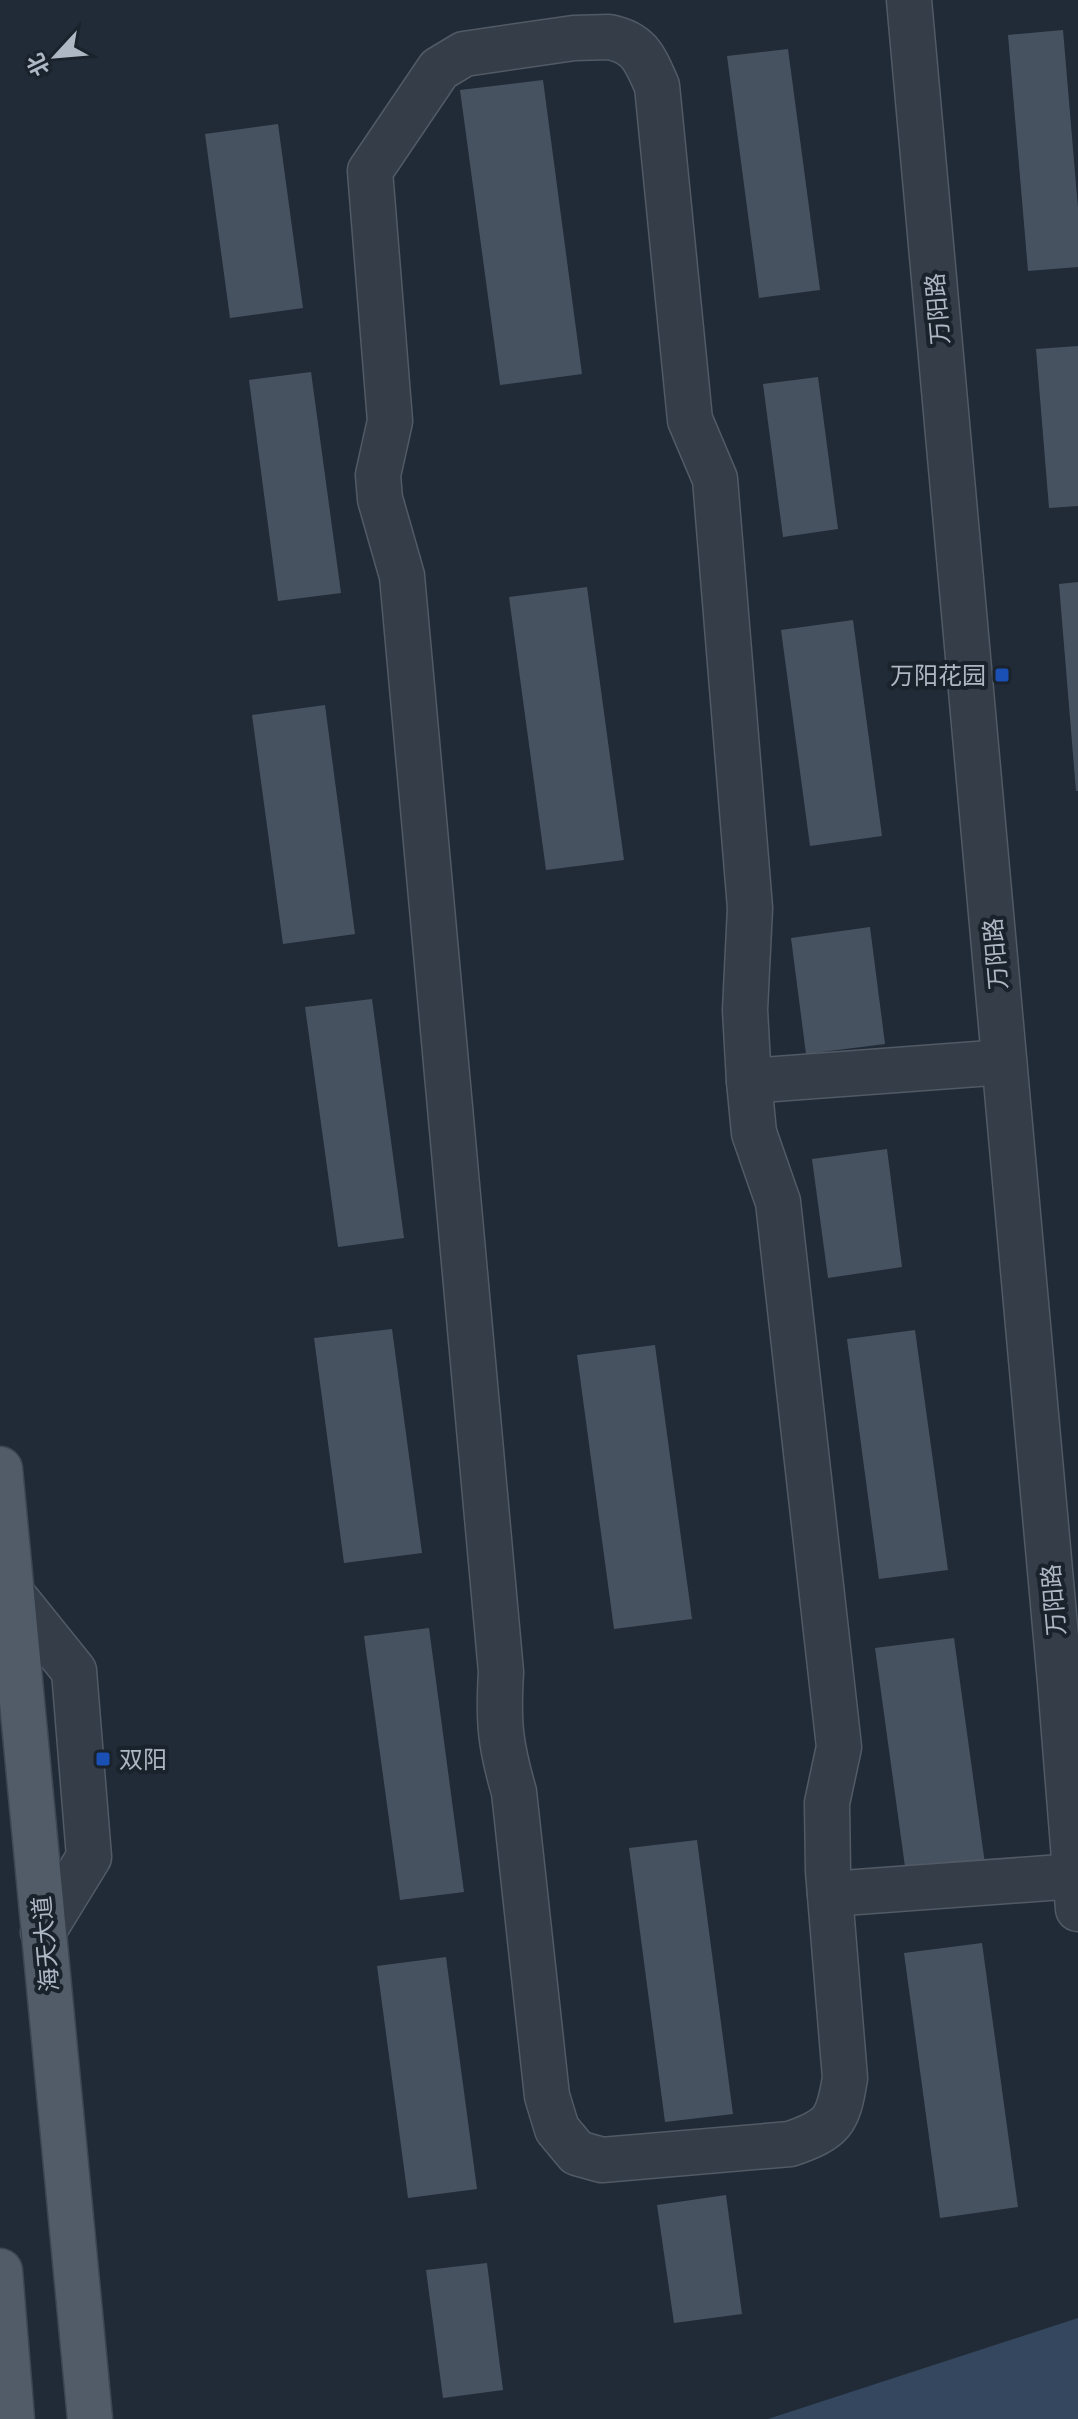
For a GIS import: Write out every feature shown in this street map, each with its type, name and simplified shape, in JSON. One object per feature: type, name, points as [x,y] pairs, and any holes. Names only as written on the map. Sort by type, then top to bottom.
[{"type":"main road","name":"海天大道","points":[[0,1469],[90,2419]]},
{"type":"main road","points":[[0,2271],[12,2419]]},
{"type":"street","name":"万阳路","points":[[909,0],[1077,1893]]},
{"type":"street","points":[[609,37],[627,41],[644,57],[657,86],[690,420],[715,479],[750,908],[745,1010],[749,1081],[754,1133],[778,1202],[839,1747],[827,1803],[830,1894],[845,2078],[840,2110],[819,2133],[790,2144],[602,2160],[577,2153],[557,2129],[547,2096],[514,1792],[501,1746],[498,1715],[501,1672],[402,576],[380,499],[378,475],[390,421],[370,171],[439,69],[464,54],[574,38],[609,37]]},
{"type":"street","points":[[749,1081],[1004,1062]]},
{"type":"street","points":[[830,1894],[1077,1893]]},
{"type":"water","points":[[1078,2318],[1078,2419],[768,2419]]},
{"type":"building","points":[[1063,30],[1078,208],[1078,267],[1028,271],[1008,35]]},
{"type":"building","points":[[788,49],[820,290],[759,298],[727,56]]},
{"type":"building","points":[[543,80],[582,374],[500,385],[460,90]]},
{"type":"building","points":[[278,124],[303,308],[230,318],[205,134]]},
{"type":"building","points":[[1078,346],[1078,506],[1049,508],[1036,349]]},
{"type":"building","points":[[311,372],[341,593],[278,601],[249,380]]},
{"type":"building","points":[[818,377],[838,529],[783,537],[763,384]]},
{"type":"building","points":[[1078,582],[1078,791],[1076,791],[1059,584]]},
{"type":"building","points":[[587,587],[624,860],[546,870],[509,597]]},
{"type":"building","points":[[853,620],[882,836],[810,846],[781,630]]},
{"type":"building","points":[[325,705],[355,934],[283,944],[252,715]]},
{"type":"building","points":[[870,927],[885,1044],[806,1054],[791,938]]},
{"type":"building","points":[[372,999],[404,1238],[338,1247],[305,1007]]},
{"type":"building","points":[[887,1149],[902,1267],[828,1278],[812,1159]]},
{"type":"building","points":[[392,1329],[422,1553],[344,1563],[314,1338]]},
{"type":"building","points":[[915,1330],[948,1570],[879,1579],[847,1339]]},
{"type":"building","points":[[655,1345],[692,1619],[614,1629],[577,1355]]},
{"type":"building","points":[[429,1628],[464,1892],[400,1900],[364,1636]]},
{"type":"building","points":[[954,1638],[985,1864],[906,1874],[875,1648]]},
{"type":"building","points":[[697,1840],[733,2114],[665,2122],[629,1848]]},
{"type":"building","points":[[982,1943],[1018,2207],[940,2218],[904,1953]]},
{"type":"building","points":[[446,1957],[477,2189],[408,2198],[377,1966]]},
{"type":"building","points":[[726,2195],[742,2314],[674,2323],[657,2205]]},
{"type":"building","points":[[487,2263],[503,2390],[443,2398],[426,2270]]},
{"type":"place","name":"万阳花园","points":[[1002,675]]},
{"type":"place","name":"双阳","points":[[103,1759]]}]
